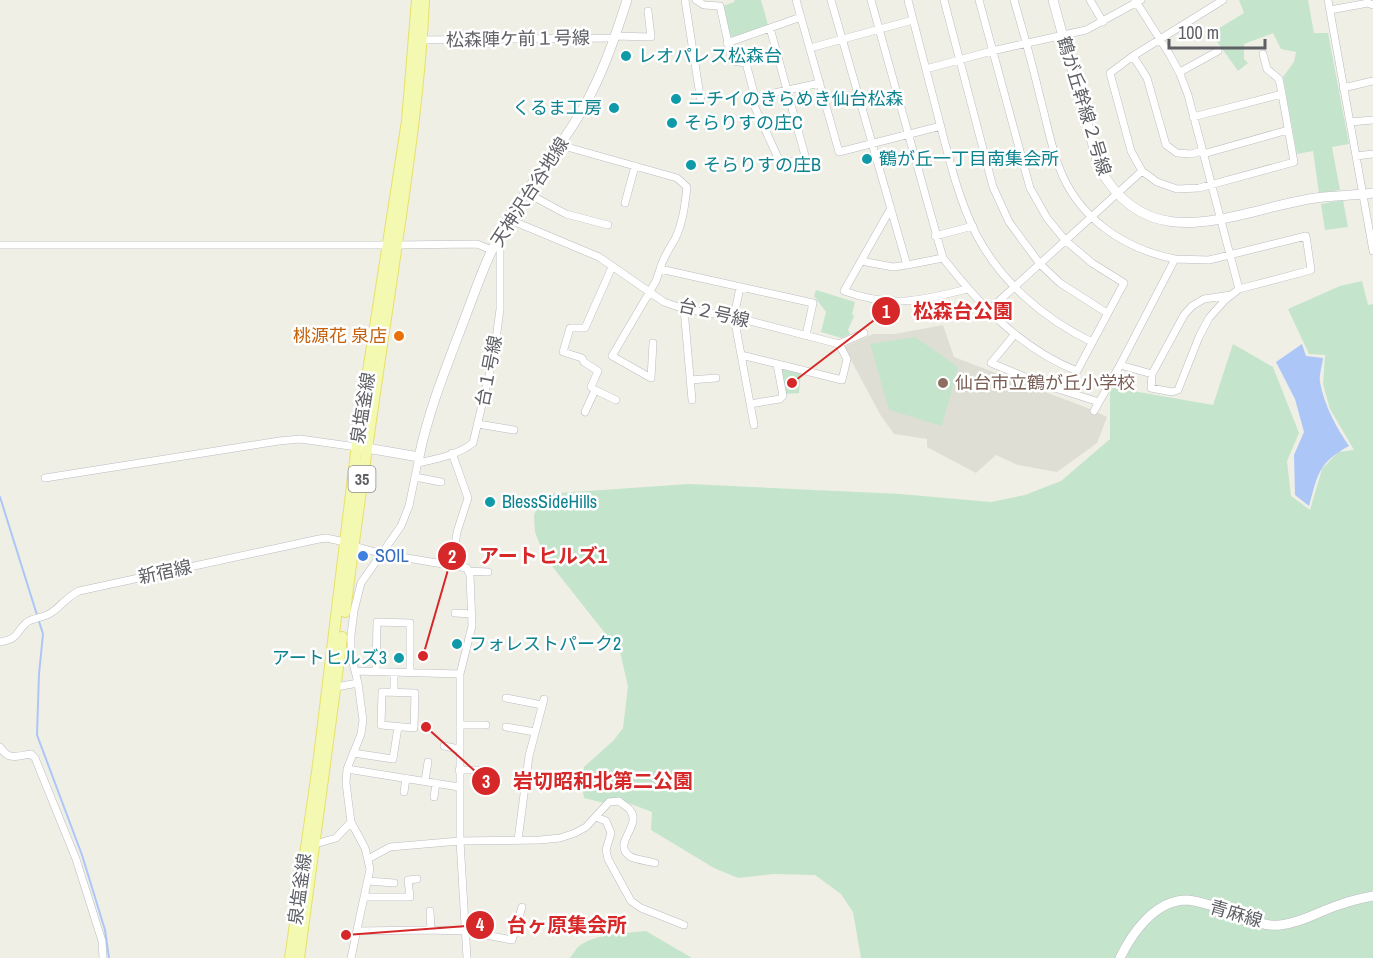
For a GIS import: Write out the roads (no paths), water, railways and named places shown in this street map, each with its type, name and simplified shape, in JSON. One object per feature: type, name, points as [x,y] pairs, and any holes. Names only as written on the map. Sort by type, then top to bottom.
[{"type":"main road","name":"泉塩釜線","points":[[290,958],[393,245],[407,121],[417,0]]},
{"type":"main road","name":"泉塩釜線","points":[[393,245],[409,168],[424,0]]},
{"type":"main road","name":"泉塩釜線","points":[[299,958],[336,687],[350,544]]},
{"type":"street","name":"天神沢台谷地線","points":[[418,460],[441,381],[494,245],[508,219],[560,145],[594,91],[627,0]]},
{"type":"street","points":[[685,0],[701,102]]},
{"type":"street","points":[[696,0],[704,5],[720,6],[732,61],[746,63],[755,97],[753,103],[779,160],[807,162],[770,28]]},
{"type":"street","points":[[795,0],[839,153],[941,126]]},
{"type":"street","points":[[831,0],[907,265]]},
{"type":"street","points":[[871,0],[943,258],[968,289],[1015,334],[1056,363],[1077,371],[1124,283],[1092,263],[1065,240],[1047,218],[1030,188],[979,0]]},
{"type":"street","points":[[908,0],[961,197],[973,226],[999,268],[1015,287],[1055,321],[1092,342]]},
{"type":"street","points":[[944,0],[993,187],[1009,222],[1040,264],[1060,283],[1107,313]]},
{"type":"street","points":[[1014,0],[1059,168],[1072,194],[1090,218],[1129,245],[1156,256],[1175,260],[1209,260],[1231,256],[1306,236],[1311,270],[1239,289],[1209,318],[1178,390],[1172,392],[1151,388],[1152,374],[1184,315],[1192,306],[1204,299],[1231,295]]},
{"type":"street","name":"鶴が丘幹線２号線","points":[[1053,0],[1099,167],[1109,186],[1134,209],[1159,220],[1185,224],[1308,199],[1373,193]]},
{"type":"street","points":[[1090,0],[1103,22]]},
{"type":"street","points":[[1223,0],[1110,72],[1131,151],[1142,171],[1157,182],[1177,189],[1199,188],[1294,162],[1279,79],[1267,69],[1263,54]]},
{"type":"street","points":[[1328,0],[1362,194],[1371,226],[1373,251]]},
{"type":"street","points":[[926,69],[992,51],[1063,37],[1086,30],[1137,1],[1180,72],[1239,289]]},
{"type":"street","points":[[1330,10],[1368,3],[1373,5]]},
{"type":"street","name":"松森陣ケ前１号線","points":[[422,40],[651,37],[648,11]]},
{"type":"street","points":[[727,43],[801,17]]},
{"type":"street","points":[[810,48],[913,20]]},
{"type":"street","points":[[1180,72],[1218,51]]},
{"type":"street","points":[[1133,56],[1147,78],[1166,145],[1177,153],[1203,152],[1288,130]]},
{"type":"street","points":[[1343,88],[1373,81]]},
{"type":"street","points":[[755,97],[820,84]]},
{"type":"street","points":[[1193,117],[1282,94]]},
{"type":"street","points":[[1350,122],[1373,120]]},
{"type":"street","points":[[560,145],[677,178],[687,187],[685,205],[676,237],[612,356],[651,378],[652,343]]},
{"type":"street","points":[[1356,156],[1373,154]]},
{"type":"street","points":[[625,203],[635,166]]},
{"type":"street","points":[[989,310],[1142,171]]},
{"type":"street","points":[[526,193],[566,214],[608,225]]},
{"type":"street","points":[[891,208],[844,291],[883,302],[910,302],[968,289]]},
{"type":"street","name":"台２号線","points":[[508,219],[599,257],[664,302],[684,309],[734,318],[839,344]]},
{"type":"street","points":[[935,236],[973,226]]},
{"type":"street","points":[[0,245],[494,245]]},
{"type":"street","name":"台１号線","points":[[418,460],[452,453],[473,442],[494,354],[500,309],[500,248],[494,245]]},
{"type":"street","points":[[861,261],[892,267],[943,258]]},
{"type":"street","points":[[1094,411],[1175,260]]},
{"type":"street","points":[[612,267],[585,328],[570,328],[563,352],[582,358],[584,362],[598,371],[591,387],[616,400]]},
{"type":"street","points":[[660,269],[813,303],[806,335]]},
{"type":"street","points":[[740,287],[734,318],[754,425]]},
{"type":"street","points":[[684,309],[692,400]]},
{"type":"street","points":[[741,355],[842,380],[847,359],[839,344],[864,333]]},
{"type":"street","points":[[1015,334],[991,363],[1042,384],[1099,402]]},
{"type":"street","points":[[750,404],[780,399],[783,396],[777,364]]},
{"type":"street","points":[[1120,365],[1152,374]]},
{"type":"street","points":[[690,380],[716,378]]},
{"type":"street","points":[[585,412],[595,390]]},
{"type":"street","points":[[478,424],[514,430]]},
{"type":"street","points":[[45,478],[300,439],[362,448],[418,460],[409,506],[401,526],[367,572],[357,593],[351,635],[363,720],[361,734],[347,769],[346,783],[351,822],[365,848],[370,869],[351,958]]},
{"type":"street","points":[[452,453],[468,498],[457,532],[453,566]]},
{"type":"street","points":[[415,477],[441,482]]},
{"type":"street","name":"新宿線","points":[[0,642],[19,635],[27,623],[50,614],[72,595],[90,588],[319,538],[350,544],[382,554],[467,568],[468,571],[488,572]]},
{"type":"street","points":[[467,958],[460,840],[459,749],[460,674],[472,626],[468,571]]},
{"type":"street","points":[[455,613],[472,614]]},
{"type":"street","points":[[376,672],[377,622],[410,623],[410,672]]},
{"type":"street","points":[[355,671],[460,674]]},
{"type":"street","points":[[394,672],[394,692]]},
{"type":"street","points":[[336,687],[358,683]]},
{"type":"street","points":[[381,692],[415,693],[414,728],[398,727],[381,725],[381,692]]},
{"type":"street","points":[[506,698],[543,702],[529,756],[518,840]]},
{"type":"street","points":[[460,725],[486,725]]},
{"type":"street","points":[[353,753],[393,759],[398,727]]},
{"type":"street","points":[[506,727],[535,732]]},
{"type":"street","points":[[444,746],[459,749]]},
{"type":"street","points":[[0,747],[5,755],[10,757],[31,754],[35,758],[76,859],[102,941],[103,958]]},
{"type":"street","points":[[425,781],[428,762]]},
{"type":"street","points":[[347,769],[459,787]]},
{"type":"street","points":[[459,770],[478,770]]},
{"type":"street","points":[[404,792],[406,778]]},
{"type":"street","points":[[434,797],[436,783]]},
{"type":"street","points":[[368,859],[390,847],[460,840],[560,838],[586,827],[609,802],[619,801],[631,810],[634,820],[623,840],[624,849],[631,857],[655,863]]},
{"type":"street","points":[[596,817],[606,821],[611,833],[606,850],[608,859],[632,901],[641,908],[684,925]]},
{"type":"street","points":[[315,844],[336,838],[351,822]]},
{"type":"street","points":[[365,897],[410,897],[408,880],[417,879]]},
{"type":"street","points":[[368,881],[394,884]]},
{"type":"street","name":"青麻線","points":[[1120,958],[1127,944],[1152,914],[1168,905],[1187,900],[1229,911],[1256,922],[1279,925],[1295,922],[1343,903],[1373,896]]},
{"type":"street","points":[[357,931],[465,931],[512,940],[522,907]]},
{"type":"street","points":[[430,911],[431,930]]},
{"type":"water","points":[[1302,344],[1306,356],[1323,358],[1320,379],[1324,399],[1331,416],[1349,446],[1331,458],[1321,470],[1309,506],[1295,495],[1294,455],[1304,432],[1295,399],[1276,362]]},
{"type":"waterway","points":[[0,497],[43,634],[37,735],[82,855],[105,930],[109,958]]},
{"type":"place","name":"レオパレス松森台","points":[[626,56]]},
{"type":"place","name":"ニチイのきらめき仙台松森","points":[[676,99]]},
{"type":"place","name":"くるま工房","points":[[614,108]]},
{"type":"place","name":"そらりすの庄C","points":[[672,123]]},
{"type":"place","name":"鶴が丘一丁目南集会所","points":[[867,159]]},
{"type":"place","name":"そらりすの庄B","points":[[691,165]]},
{"type":"place","name":"桃源花 泉店","points":[[399,336]]},
{"type":"place","name":"松森台公園","points":[[792,383]]},
{"type":"place","name":"仙台市立鶴が丘小学校","points":[[943,383]]},
{"type":"place","name":"BlessSideHills","points":[[490,502]]},
{"type":"place","name":"SOIL","points":[[363,556]]},
{"type":"place","name":"フォレストパーク2","points":[[457,644]]},
{"type":"place","name":"アートヒルズ1","points":[[423,656]]},
{"type":"place","name":"アートヒルズ3","points":[[399,658]]},
{"type":"place","name":"岩切昭和北第二公園","points":[[426,727]]},
{"type":"place","name":"台ヶ原集会所","points":[[346,935]]}]
